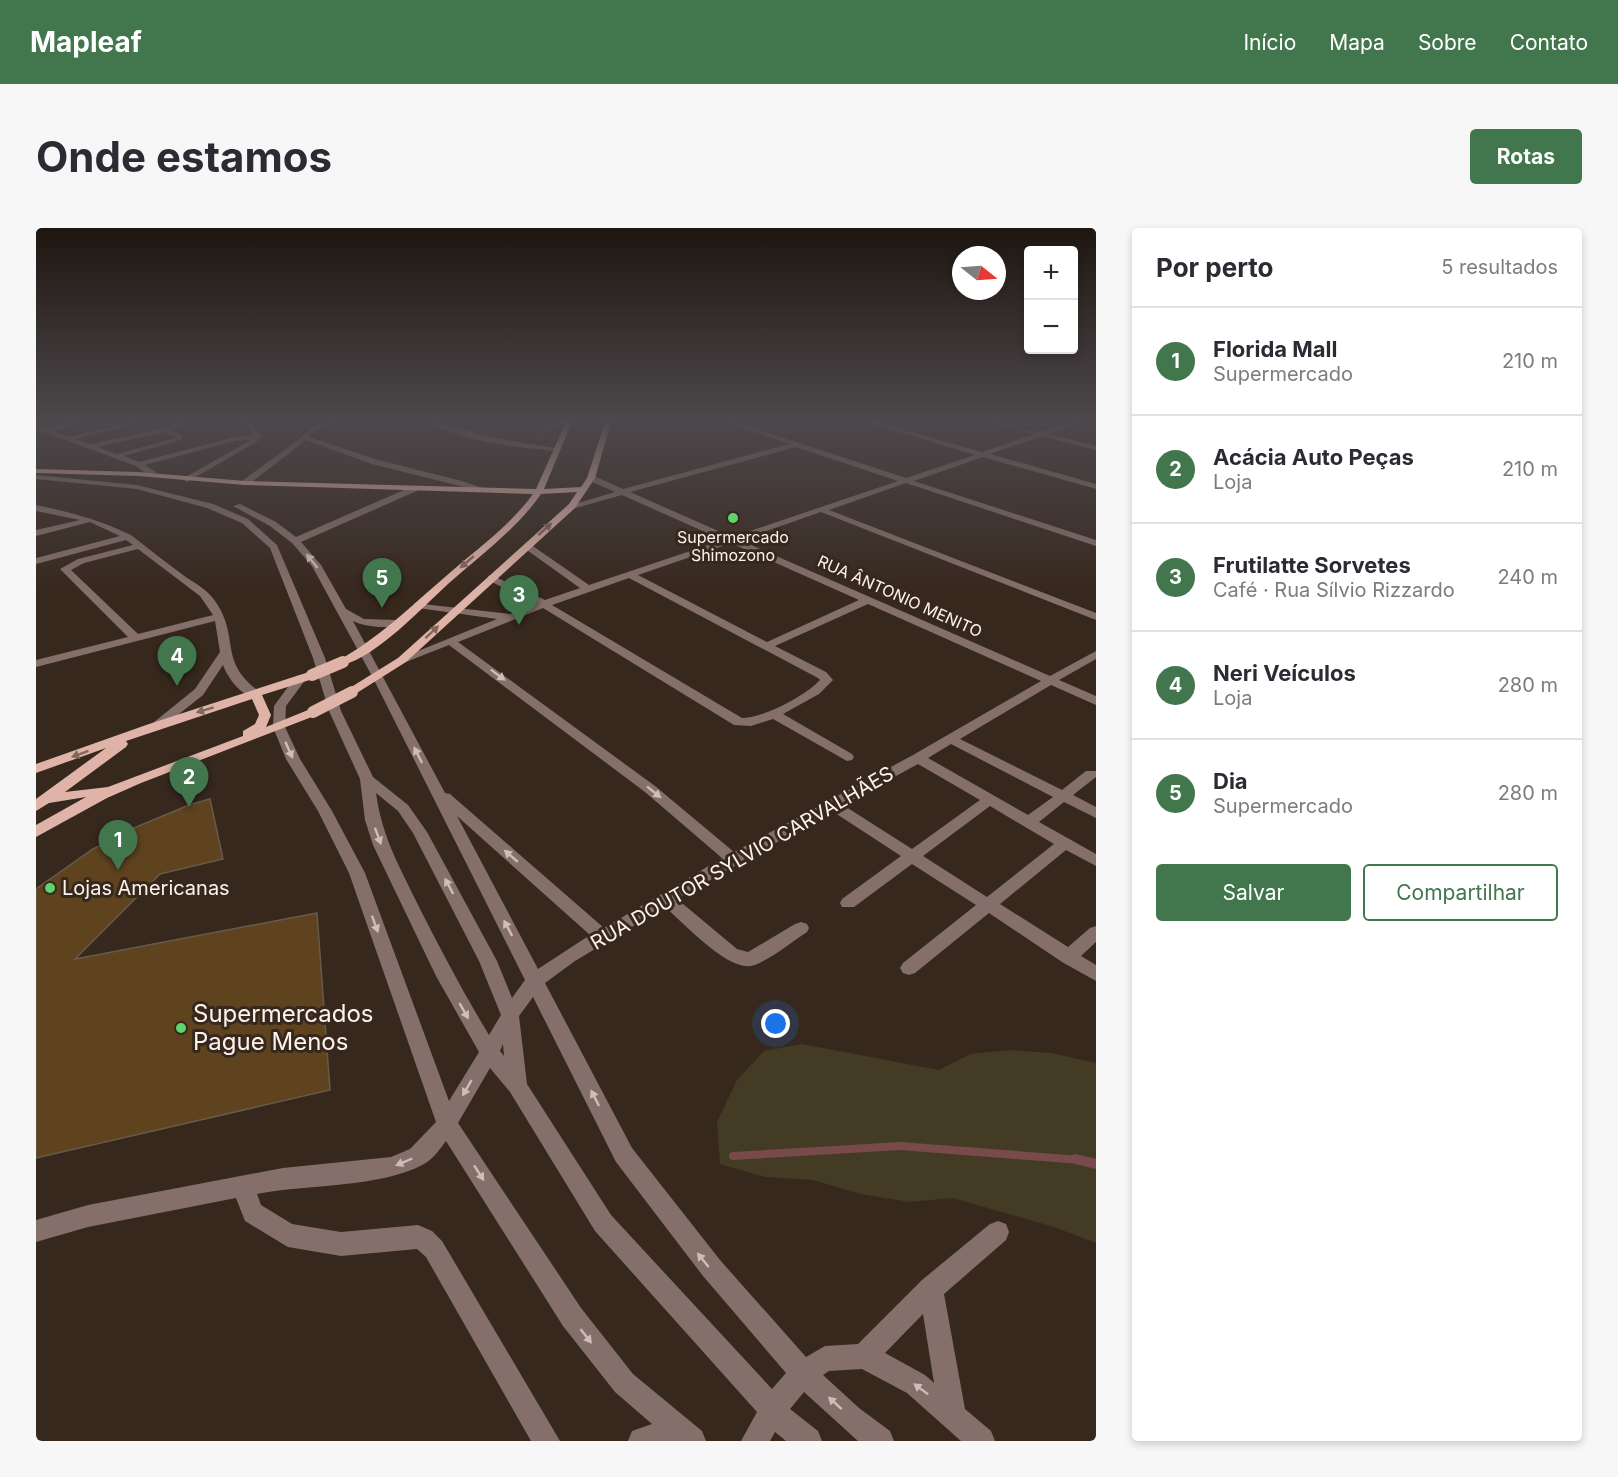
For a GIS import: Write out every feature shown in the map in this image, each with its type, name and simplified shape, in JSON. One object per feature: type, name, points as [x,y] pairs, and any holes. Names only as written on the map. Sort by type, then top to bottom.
[{"type":"main road","points":[[175,479],[416,489],[538,492],[584,489]]},
{"type":"main road","points":[[36,770],[154,727],[256,695],[344,662],[362,651],[397,623],[506,528],[547,479]]},
{"type":"main road","points":[[36,832],[74,810],[126,785],[279,727],[352,692],[378,676],[402,660],[459,611],[491,578],[572,506],[591,479]]},
{"type":"main road","points":[[211,753],[260,726],[264,719],[264,709],[256,695]]},
{"type":"main road","points":[[230,703],[264,709]]},
{"type":"main road","points":[[38,802],[119,745],[154,727]]},
{"type":"main road","points":[[97,791],[87,789],[85,783],[119,745]]},
{"type":"main road","points":[[38,802],[126,785]]},
{"type":"street","points":[[58,479],[104,482],[164,493],[230,513],[245,521],[274,547],[319,658],[335,711],[367,779],[372,820],[381,845],[445,976],[489,1052],[517,1086],[603,1222],[786,1424],[808,1441]]},
{"type":"street","points":[[170,479],[174,486],[241,508],[273,524],[295,541],[316,565],[378,676],[624,1155],[675,1225],[720,1281],[803,1373],[880,1441]]},
{"type":"street","points":[[245,483],[251,479]]},
{"type":"street","points":[[440,479],[484,490]]},
{"type":"street","name":"RUA ÂNTONIO MENITO","points":[[592,479],[1096,701]]},
{"type":"street","points":[[572,506],[671,479]]},
{"type":"street","points":[[901,479],[1096,543]]},
{"type":"street","points":[[402,660],[544,604],[916,479]]},
{"type":"street","points":[[926,479],[1096,534]]},
{"type":"street","points":[[1067,479],[1096,487]]},
{"type":"street","points":[[295,541],[416,489]]},
{"type":"street","points":[[36,508],[91,520],[128,537],[210,601],[224,634],[225,653],[232,676],[256,695]]},
{"type":"street","points":[[822,510],[1096,617]]},
{"type":"street","points":[[36,533],[91,520]]},
{"type":"street","points":[[36,561],[128,537]]},
{"type":"street","points":[[135,637],[65,569],[81,561],[140,546]]},
{"type":"street","points":[[527,546],[565,575],[588,589]]},
{"type":"street","points":[[491,578],[544,604],[726,716],[748,723],[817,690],[827,680],[822,675],[630,575]]},
{"type":"street","points":[[767,646],[868,600]]},
{"type":"street","points":[[418,605],[491,616],[530,610]]},
{"type":"street","points":[[342,611],[362,622],[397,623]]},
{"type":"street","points":[[457,638],[479,621],[479,618],[459,611]]},
{"type":"street","points":[[36,663],[218,616]]},
{"type":"street","points":[[457,638],[650,789],[733,859]]},
{"type":"street","points":[[154,727],[199,692],[225,653]]},
{"type":"street","name":"RUA DOUTOR SYLVIO CARVALHÃES","points":[[36,1231],[88,1216],[284,1178],[392,1167],[418,1156],[447,1124],[510,1015],[535,980],[665,898],[951,740],[1096,654]]},
{"type":"street","points":[[306,677],[280,706],[279,727],[293,759],[325,811],[357,873],[447,1124],[572,1317],[624,1383],[685,1435]]},
{"type":"street","points":[[772,713],[847,757]]},
{"type":"street","points":[[951,740],[1096,813]]},
{"type":"street","points":[[918,758],[1096,861]]},
{"type":"street","points":[[1029,822],[1091,774]]},
{"type":"street","points":[[367,779],[403,808],[420,832],[488,961],[510,1015],[517,1086]]},
{"type":"street","points":[[438,791],[602,936]]},
{"type":"street","points":[[848,903],[989,800]]},
{"type":"street","points":[[832,805],[1096,974]]},
{"type":"street","points":[[909,968],[1065,843]]},
{"type":"street","points":[[665,898],[731,954],[742,959],[751,959],[801,928]]},
{"type":"street","points":[[1068,957],[1096,932]]},
{"type":"street","points":[[243,1186],[253,1214],[288,1235],[341,1244],[410,1236],[424,1239],[434,1249],[546,1441]]},
{"type":"street","points":[[864,1356],[931,1289],[998,1232]]},
{"type":"street","points":[[931,1289],[953,1415]]},
{"type":"street","points":[[755,1441],[773,1409],[803,1373],[825,1359],[864,1356],[916,1384],[981,1441]]},
{"type":"street","points":[[642,1441],[685,1435]]},
{"type":"shaded area","points":[[802,1044],[939,1070],[971,1054],[1008,1050],[1051,1053],[1096,1063],[1096,1243],[1054,1227],[953,1198],[909,1202],[861,1194],[813,1180],[765,1177],[720,1164],[717,1122],[737,1080],[764,1051]]},
{"type":"building","name":"Supermercados Pague Menos","points":[[210,799],[223,859],[160,874],[75,959],[317,913],[330,1090],[36,1158],[36,889],[93,849],[134,828],[189,805]]},
{"type":"waterway","points":[[733,1156],[900,1146],[1078,1160]]},
{"type":"waterway","points":[[1078,1160],[1096,1164]]},
{"type":"place","name":"Supermercado Shimozono","points":[[733,518]]},
{"type":"place","name":"Dia","points":[[382,608]]},
{"type":"place","name":"Frutilatte Sorvetes","points":[[519,625]]},
{"type":"place","name":"Neri Veículos","points":[[177,686]]},
{"type":"place","name":"Acácia Auto Peças","points":[[189,807]]},
{"type":"place","name":"Florida Mall","points":[[118,870]]},
{"type":"place","name":"Lojas Americanas","points":[[50,888]]},
{"type":"place","name":"Supermercados Pague Menos","points":[[181,1028]]}]
